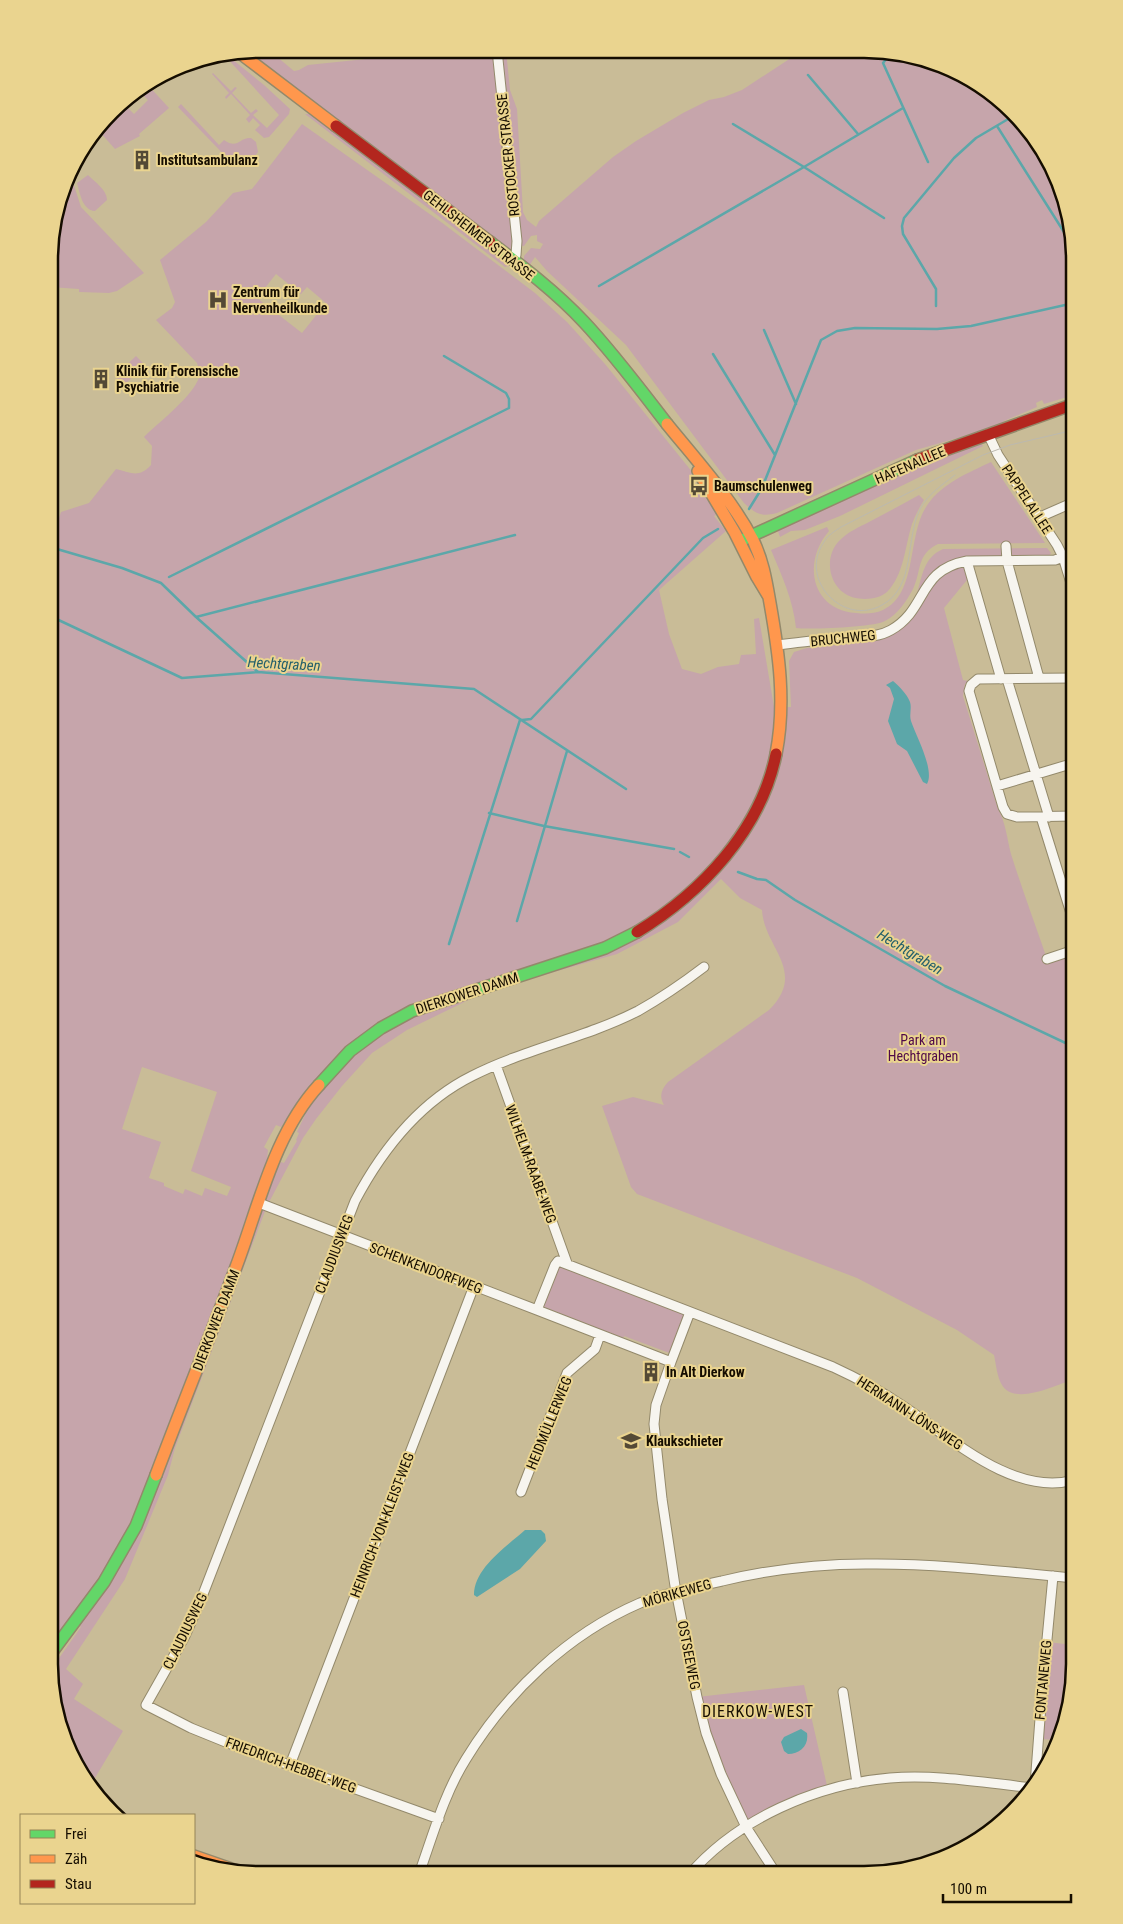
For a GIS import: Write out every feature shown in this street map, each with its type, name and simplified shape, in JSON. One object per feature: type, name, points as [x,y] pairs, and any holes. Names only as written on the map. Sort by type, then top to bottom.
[{"type":"street","name":"GEHLSHEIMER STRASSE","points":[[247,58],[514,255],[584,324],[687,449],[710,494],[746,539]]},
{"type":"street","name":"ROSTOCKER STRASSE","points":[[498,58],[517,241],[514,255]]},
{"type":"street","name":"HAFENALLEE","points":[[746,539],[927,456],[1066,407]]},
{"type":"street","name":"PAPPELALLEE","points":[[988,434],[998,455],[1040,517],[1063,557],[1066,567]]},
{"type":"street","points":[[1040,517],[1066,506]]},
{"type":"street","name":"DIERKOWER DAMM","points":[[58,1644],[104,1582],[136,1526],[276,1155],[305,1103],[335,1066],[370,1037],[412,1011],[596,951],[631,937],[678,906],[706,881],[731,852],[751,822],[770,774],[778,746],[783,712],[778,645],[769,597],[758,583],[746,539]]},
{"type":"street","points":[[1006,546],[1007,561],[1039,678]]},
{"type":"street","name":"BRUCHWEG","points":[[778,645],[871,637],[890,630],[907,618],[937,572],[947,566],[967,561],[1055,560],[1063,557]]},
{"type":"street","points":[[967,561],[1036,774],[1045,817],[1066,894]]},
{"type":"street","points":[[1066,678],[978,679],[971,685],[969,691],[1003,807],[1012,816],[1066,816]]},
{"type":"street","points":[[997,786],[1066,765]]},
{"type":"street","points":[[1047,959],[1066,953]]},
{"type":"street","name":"CLAUDIUSWEG","points":[[146,1705],[185,1636],[200,1602],[355,1201],[370,1173],[392,1143],[429,1105],[450,1089],[472,1076],[637,1011],[685,982],[704,966]]},
{"type":"street","name":"WILHELM-RAABE-WEG","points":[[496,1066],[567,1263]]},
{"type":"street","name":"SCHENKENDORFWEG","points":[[259,1203],[671,1362]]},
{"type":"street","points":[[536,1310],[555,1264],[558,1262],[567,1263]]},
{"type":"street","name":"HERMANN-LÖNS-WEG","points":[[567,1263],[853,1376],[904,1406],[989,1465],[1016,1478],[1043,1482],[1066,1481]]},
{"type":"street","name":"HEINRICH-VON-KLEIST-WEG","points":[[290,1765],[474,1286]]},
{"type":"street","name":"OSTSEEWEG","points":[[690,1312],[656,1405],[654,1424],[662,1499],[676,1591],[706,1733],[721,1774],[746,1827],[770,1866]]},
{"type":"street","name":"HEIDMÜLLERWEG","points":[[521,1492],[567,1374],[595,1349],[600,1334]]},
{"type":"street","name":"MÖRIKEWEG","points":[[422,1866],[449,1791],[465,1760],[489,1724],[529,1680],[562,1650],[612,1617],[640,1604],[676,1591],[769,1571],[855,1564],[936,1566],[1066,1577]]},
{"type":"street","name":"FONTANEWEG","points":[[1035,1771],[1053,1576]]},
{"type":"street","points":[[842,1692],[857,1783]]},
{"type":"street","name":"FRIEDRICH-HEBBEL-WEG","points":[[146,1705],[191,1728],[439,1819]]},
{"type":"street","points":[[698,1866],[719,1846],[746,1827],[797,1801],[828,1790],[890,1778],[920,1777],[1026,1785]]},
{"type":"green space","points":[[255,58],[278,58],[294,71],[308,65],[376,58],[507,58],[510,90],[517,109],[523,212],[527,220],[536,227],[539,221],[613,157],[636,141],[709,100],[742,90],[791,58],[890,59],[916,64],[953,78],[987,99],[1024,136],[1045,170],[1055,194],[1062,220],[1066,259],[1066,397],[1044,404],[1042,400],[1036,403],[1037,407],[1004,421],[999,426],[916,450],[777,513],[759,514],[744,503],[626,345],[547,271],[535,257],[529,266],[524,262],[524,256],[531,248],[540,249],[543,244],[537,241],[537,235],[531,236],[524,246],[511,251]]},
{"type":"green space","points":[[232,59],[290,109],[289,114],[269,137],[264,138],[255,130],[260,125],[253,118],[249,123],[246,119],[250,115],[231,94],[226,99],[225,97],[229,93],[212,74],[231,91],[235,87],[237,88],[232,93],[251,113],[256,109],[258,111],[253,115],[267,128],[279,115],[228,60]]},
{"type":"green space","points":[[151,89],[169,108],[139,134],[140,136],[115,149],[101,134],[127,107],[134,114],[148,100],[142,94]]},
{"type":"green space","points":[[181,104],[219,145],[224,140],[232,144],[251,138],[256,142],[258,152],[247,164],[241,166],[232,163],[178,107]]},
{"type":"green space","points":[[305,114],[309,114],[437,207],[512,265],[505,267]]},
{"type":"green space","name":"Park am Hechtgraben","points":[[302,124],[441,222],[535,293],[567,322],[605,364],[693,473],[691,475],[700,491],[698,492],[700,496],[705,497],[718,514],[714,516],[726,531],[659,590],[669,634],[682,669],[701,674],[718,667],[739,664],[741,655],[756,654],[754,619],[759,618],[774,707],[791,707],[789,661],[794,652],[807,648],[866,642],[891,634],[937,579],[947,571],[963,565],[967,580],[944,608],[963,680],[968,681],[965,684],[963,696],[998,809],[1005,825],[1011,854],[1047,959],[1066,953],[1066,1382],[1026,1394],[1016,1394],[1008,1391],[1002,1385],[999,1378],[994,1355],[957,1330],[857,1278],[637,1194],[631,1187],[602,1106],[633,1097],[664,1105],[661,1093],[668,1082],[769,1010],[780,996],[785,983],[781,960],[764,924],[762,910],[740,898],[721,879],[678,922],[617,954],[487,991],[407,1030],[372,1053],[342,1086],[316,1119],[303,1138],[267,1206],[175,1448],[168,1475],[125,1579],[66,1669],[83,1684],[74,1699],[123,1731],[94,1780],[78,1754],[68,1730],[61,1704],[58,1678],[58,1660],[81,1627],[71,1620],[58,1636],[58,521],[61,512],[89,503],[116,469],[139,473],[147,469],[151,465],[152,446],[144,437],[187,396],[197,382],[199,371],[197,363],[156,320],[172,308],[175,302],[160,260],[206,222],[233,193],[252,189]],"holes":[[[276,274],[301,294],[307,287],[326,303],[302,333],[257,298]],[[142,1067],[217,1092],[191,1171],[231,1187],[227,1196],[205,1188],[202,1196],[185,1189],[183,1194],[164,1186],[164,1183],[149,1178],[161,1142],[122,1129]],[[295,1108],[305,1115],[297,1132],[299,1133],[297,1141],[284,1163],[281,1162],[275,1173],[266,1168],[268,1150],[264,1147],[276,1125],[281,1127]]]},
{"type":"green space","points":[[88,175],[100,186],[107,200],[95,211],[87,208],[84,204],[77,183]]},
{"type":"green space","points":[[73,182],[81,207],[144,273],[117,291],[109,293],[79,292],[79,289],[58,288],[59,233],[64,207]]},
{"type":"green space","points":[[136,356],[145,365],[124,385],[115,376]]},
{"type":"green space","points":[[981,443],[983,446],[840,516],[805,530],[791,531],[780,537],[778,531],[789,525],[908,470]]},
{"type":"green space","points":[[991,462],[1045,543],[938,544],[931,548],[923,558],[916,582],[904,603],[894,615],[885,621],[856,626],[796,628],[790,598],[771,550],[827,527],[829,531],[821,543],[816,556],[814,570],[816,583],[821,594],[829,603],[841,610],[866,614],[883,610],[894,602],[902,590],[911,562],[921,516],[928,504],[948,484]]},
{"type":"green space","points":[[919,495],[924,500],[912,524],[901,569],[893,585],[883,595],[877,597],[859,599],[848,596],[838,588],[831,575],[830,560],[835,546],[850,532]]},
{"type":"green space","points":[[1047,548],[1051,553],[1048,557],[958,559],[938,569],[917,594],[922,574],[928,562],[937,552],[943,549]]},
{"type":"green space","points":[[559,1265],[676,1312],[678,1310],[684,1312],[685,1320],[672,1354],[624,1336],[623,1339],[544,1310],[543,1307]]},
{"type":"green space","points":[[1047,1642],[1066,1644],[1064,1691],[1059,1717],[1051,1740],[1038,1739]]},
{"type":"green space","points":[[804,1685],[828,1790],[746,1827],[721,1774],[697,1697]]},
{"type":"water","points":[[893,681],[905,693],[910,702],[911,721],[929,770],[927,784],[923,782],[907,751],[897,744],[888,721],[894,699],[890,688],[886,685]]},
{"type":"water","points":[[525,1530],[541,1530],[545,1534],[546,1541],[520,1569],[477,1597],[474,1595],[475,1585],[485,1567]]},
{"type":"water","points":[[801,1729],[807,1733],[807,1742],[800,1751],[788,1754],[784,1751],[781,1742],[784,1737]]},
{"type":"waterway","points":[[886,59],[883,63],[928,162]]},
{"type":"waterway","points":[[808,75],[858,134]]},
{"type":"waterway","points":[[733,124],[804,167],[903,108]]},
{"type":"waterway","points":[[936,306],[936,289],[903,234],[904,218],[954,158],[976,138],[1008,119]]},
{"type":"waterway","points":[[997,126],[1064,232]]},
{"type":"waterway","points":[[599,286],[804,167],[884,218]]},
{"type":"waterway","points":[[749,509],[762,488],[821,340],[837,331],[855,328],[937,329],[971,326],[1066,305]]},
{"type":"waterway","points":[[764,330],[796,404]]},
{"type":"waterway","points":[[713,354],[775,455]]},
{"type":"waterway","points":[[169,577],[509,408],[509,399],[506,393],[444,356]]},
{"type":"waterway","points":[[522,720],[531,719],[703,538],[718,529]]},
{"type":"waterway","points":[[196,617],[515,535]]},
{"type":"waterway","points":[[58,549],[122,568],[161,583],[258,672]]},
{"type":"waterway","name":"Hechtgraben","points":[[58,620],[182,678],[258,672],[474,689],[626,789]]},
{"type":"waterway","points":[[449,944],[520,720]]},
{"type":"waterway","points":[[517,921],[567,751]]},
{"type":"waterway","name":"Hechtgraben","points":[[489,813],[544,826],[674,849]]},
{"type":"waterway","name":"Hechtgraben","points":[[680,852],[689,857]]},
{"type":"waterway","name":"Hechtgraben","points":[[738,872],[757,879],[766,880],[795,900],[945,986],[1066,1043]]},
{"type":"tram line","points":[[955,475],[931,494],[920,509],[915,521],[905,575],[893,597],[882,605],[867,610],[853,610],[829,596],[821,584],[817,571],[817,556],[826,540],[836,530],[983,455],[1010,445],[1066,432]]},
{"type":"traffic: fast","points":[[490,242],[551,290],[584,322],[667,424]]},
{"type":"traffic: fast","points":[[740,541],[917,460]]},
{"type":"traffic: fast","points":[[319,1085],[350,1051],[381,1028],[412,1011],[605,948],[637,932]]},
{"type":"traffic: fast","points":[[58,1644],[104,1582],[136,1526],[156,1475]]},
{"type":"traffic: slow","points":[[247,58],[336,126]]},
{"type":"traffic: slow","points":[[667,424],[734,509],[753,540],[759,555],[766,578],[780,678],[781,716],[776,754]]},
{"type":"traffic: slow","points":[[698,471],[735,533],[769,597]]},
{"type":"traffic: slow","points":[[156,1475],[279,1148],[303,1104],[319,1085]]},
{"type":"traffic: jam","points":[[336,126],[490,242]]},
{"type":"traffic: jam","points":[[917,460],[1066,407]]},
{"type":"traffic: jam","points":[[637,932],[684,898],[725,857],[757,808],[768,782],[776,754]]},
{"type":"place","name":"Institutsambulanz","points":[[142,160]]},
{"type":"place","name":"Zentrum für Nervenheilkunde","points":[[218,300]]},
{"type":"place","name":"Klinik für Forensische Psychiatrie","points":[[101,379]]},
{"type":"place","name":"Baumschulenweg","points":[[699,486]]},
{"type":"place","name":"In Alt Dierkow","points":[[651,1372]]},
{"type":"place","name":"Klaukschieter","points":[[631,1441]]},
{"type":"district","name":"DIERKOW-WEST","points":[[758,1711]]}]
